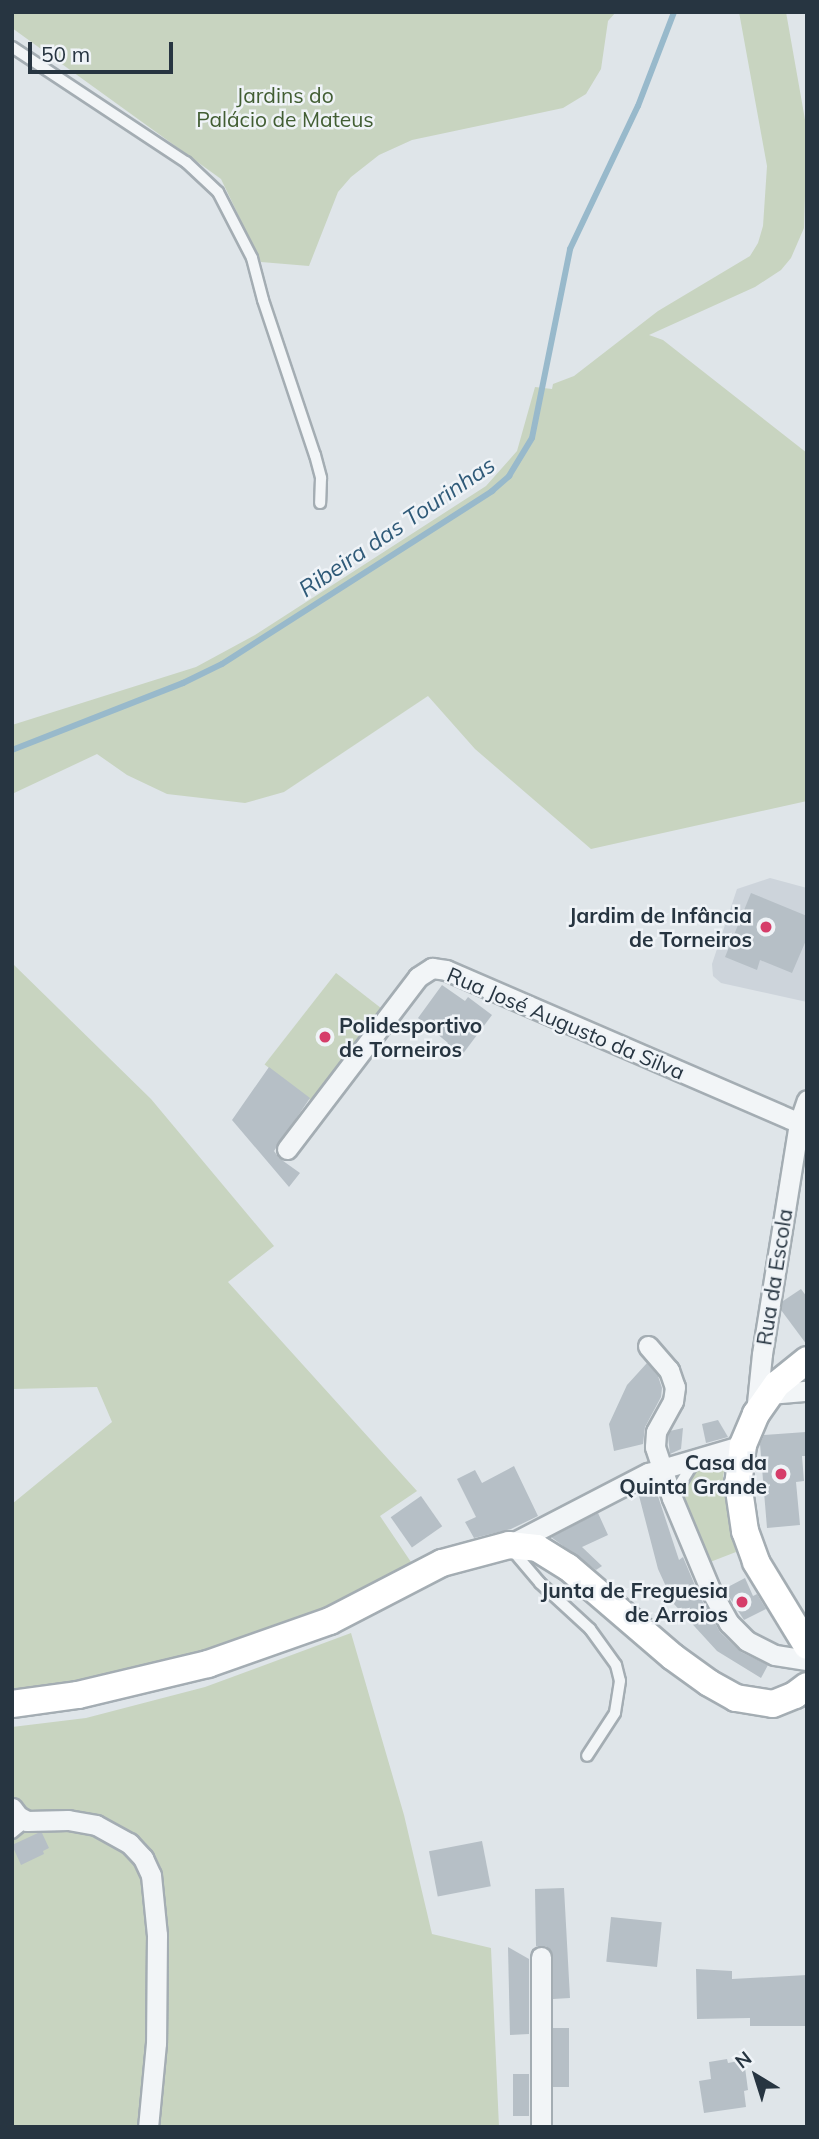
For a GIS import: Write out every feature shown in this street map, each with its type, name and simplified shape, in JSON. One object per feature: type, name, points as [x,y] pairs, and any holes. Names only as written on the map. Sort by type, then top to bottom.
[{"type":"street","name":"Rua José Augusto da Silva","points":[[287,1149],[421,974],[432,968],[451,973],[799,1124]]},
{"type":"street","name":"Rua da Escola","points":[[762,1404],[762,1354],[799,1124],[807,1100]]},
{"type":"street","points":[[648,1346],[669,1370],[675,1387],[673,1401],[656,1432],[655,1447],[672,1498],[710,1589],[734,1629],[747,1641],[765,1651],[807,1660]]},
{"type":"street","points":[[807,1360],[762,1404],[743,1445],[738,1483],[745,1531],[756,1562],[807,1646]]},
{"type":"street","points":[[762,1404],[807,1391]]},
{"type":"street","points":[[12,1704],[78,1695],[208,1664],[293,1637],[330,1621],[442,1563],[509,1545],[662,1467],[743,1445]]},
{"type":"street","points":[[509,1545],[537,1548],[568,1567],[673,1657],[709,1684],[736,1698],[773,1704],[795,1695],[807,1686]]},
{"type":"street","points":[[12,1808],[18,1816],[20,1827],[75,1821],[115,1833],[143,1858],[151,1875],[156,1935],[156,2043],[148,2127]]},
{"type":"street","points":[[541,1957],[541,2127]]},
{"type":"lane","points":[[12,47],[186,162],[218,192],[252,258],[263,300],[316,455],[321,478],[320,503]]},
{"type":"lane","points":[[672,1498],[683,1476],[699,1457]]},
{"type":"lane","points":[[509,1545],[540,1583],[590,1629],[616,1665],[620,1681],[615,1713],[587,1756]]},
{"type":"shaded area","name":"Jardim de Infância de Torneiros","points":[[770,878],[807,888],[807,1002],[721,983],[713,976],[712,964],[737,889]]},
{"type":"green space","name":"Jardins do Palácio de Mateus","points":[[12,12],[616,12],[608,21],[601,69],[586,94],[563,108],[412,140],[379,155],[351,177],[338,192],[309,266],[261,262],[221,179],[12,28]]},
{"type":"green space","points":[[739,12],[786,12],[807,131],[804,228],[791,258],[781,270],[755,287],[649,335],[663,340],[807,453],[807,801],[591,849],[475,749],[428,696],[284,792],[245,803],[167,794],[127,775],[97,754],[12,794],[12,725],[196,667],[255,635],[486,486],[517,451],[535,387],[552,389],[553,384],[574,376],[658,311],[750,256],[758,243],[763,226],[767,166]]},
{"type":"green space","points":[[12,963],[151,1099],[274,1246],[228,1282],[417,1491],[380,1516],[413,1565],[358,1598],[242,1644],[59,1688],[12,1695],[12,1504],[112,1422],[97,1387],[12,1389]]},
{"type":"green space","name":"Polidesportivo de Torneiros","points":[[336,973],[384,1011],[313,1102],[265,1064]]},
{"type":"green space","points":[[727,1455],[723,1477],[736,1552],[705,1564],[685,1504],[685,1489],[695,1470]]},
{"type":"green space","points":[[351,1633],[404,1815],[432,1934],[491,1948],[499,2127],[12,2127],[12,1727],[86,1718],[205,1687]]},
{"type":"building","points":[[751,893],[807,916],[807,938],[792,973],[760,960],[757,970],[725,957]]},
{"type":"building","points":[[442,985],[465,1001],[468,997],[492,1015],[459,1059],[444,1049],[448,1043],[418,1018]]},
{"type":"building","points":[[269,1067],[310,1098],[274,1151],[279,1158],[300,1173],[289,1187],[232,1120]]},
{"type":"building","points":[[801,1289],[807,1297],[807,1345],[781,1310],[783,1301]]},
{"type":"building","points":[[647,1363],[658,1376],[662,1388],[661,1397],[645,1427],[643,1444],[614,1451],[609,1424],[627,1385]]},
{"type":"building","points":[[718,1420],[728,1437],[706,1443],[702,1424]]},
{"type":"building","points":[[683,1428],[681,1449],[670,1454],[670,1431]]},
{"type":"building","name":"Casa da Quinta Grande","points":[[806,1432],[807,1456],[802,1456],[804,1481],[796,1482],[800,1525],[767,1528],[760,1444],[764,1435]]},
{"type":"building","points":[[514,1466],[538,1516],[511,1529],[474,1538],[465,1522],[476,1517],[457,1479],[475,1470],[482,1483]]},
{"type":"building","points":[[654,1484],[679,1560],[683,1557],[699,1595],[720,1632],[741,1652],[768,1665],[761,1678],[717,1651],[674,1604],[658,1569],[638,1492]]},
{"type":"building","points":[[421,1496],[442,1526],[412,1548],[391,1517]]},
{"type":"building","points":[[598,1513],[608,1535],[582,1547],[602,1566],[596,1570],[551,1537]]},
{"type":"building","name":"Junta de Freguesia de Arroios","points":[[745,1578],[753,1596],[757,1594],[766,1609],[744,1620],[724,1589]]},
{"type":"building","points":[[42,1833],[49,1848],[43,1851],[44,1854],[21,1865],[12,1845]]},
{"type":"building","points":[[482,1841],[491,1886],[438,1896],[429,1851]]},
{"type":"building","points":[[564,1888],[570,1998],[553,1999],[552,1952],[546,1946],[536,1946],[535,1889]]},
{"type":"building","points":[[611,1917],[662,1922],[657,1967],[606,1962]]},
{"type":"building","points":[[508,1947],[529,1959],[529,2034],[510,2035]]},
{"type":"building","points":[[696,1969],[732,1971],[732,1979],[807,1975],[807,2026],[750,2026],[750,2018],[697,2019]]},
{"type":"building","points":[[553,2028],[569,2028],[569,2087],[553,2087]]},
{"type":"building","points":[[727,2059],[728,2063],[744,2060],[748,2090],[744,2091],[746,2107],[704,2113],[699,2081],[711,2079],[709,2062]]},
{"type":"building","points":[[513,2074],[529,2074],[529,2116],[513,2116]]},
{"type":"waterway","name":"Ribeira das Tourinhas","points":[[12,750],[183,683],[222,664],[492,491],[509,476],[532,438],[570,249],[638,106],[674,12]]},
{"type":"place","name":"Jardim de Infância de Torneiros","points":[[766,927]]},
{"type":"place","name":"Polidesportivo de Torneiros","points":[[325,1037]]},
{"type":"place","name":"Casa da Quinta Grande","points":[[781,1474]]},
{"type":"place","name":"Junta de Freguesia de Arroios","points":[[742,1602]]}]
